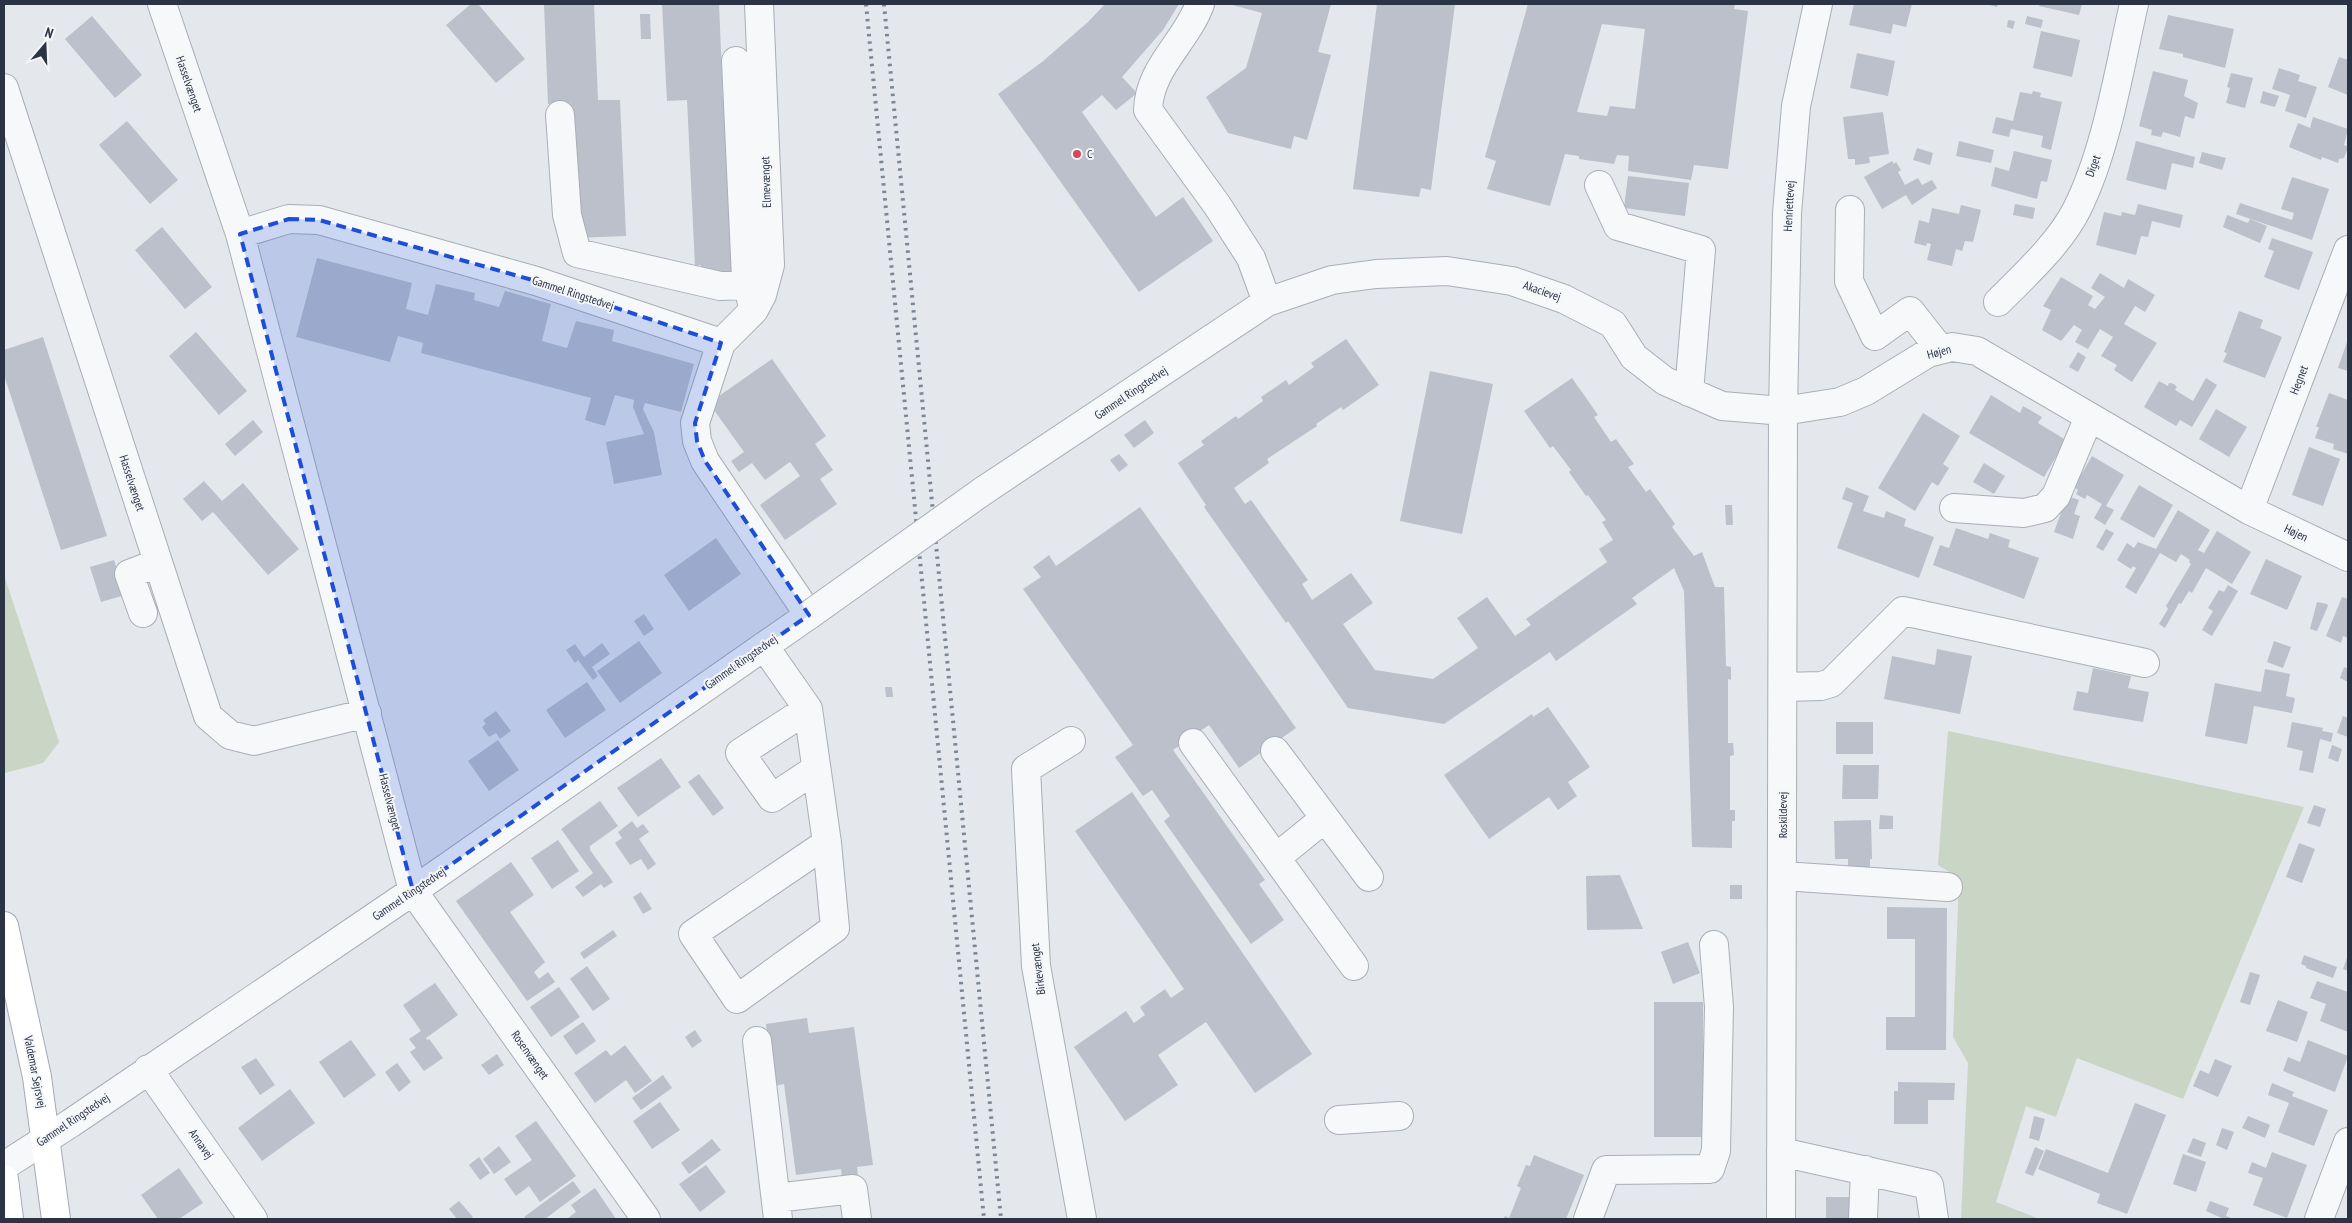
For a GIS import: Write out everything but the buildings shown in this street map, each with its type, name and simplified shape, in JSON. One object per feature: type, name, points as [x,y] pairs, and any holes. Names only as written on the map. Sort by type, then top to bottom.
[{"type":"main road","name":"Valdemar Sejrsvej","points":[[4,926],[37,1077],[47,1139],[56,1219]]},
{"type":"main road","points":[[4,1180],[9,1219]]},
{"type":"street","name":"Hasselvænget","points":[[162,4],[240,234],[413,891]]},
{"type":"street","name":"Elmevænget","points":[[721,343],[751,297],[762,295],[770,265],[759,4]]},
{"type":"street","points":[[1200,4],[1194,19],[1151,84],[1148,110],[1217,205],[1251,258],[1267,302]]},
{"type":"street","name":"Henriettevej","points":[[1784,412],[1787,213],[1796,106],[1818,4]]},
{"type":"street","name":"Diget","points":[[1998,302],[2031,269],[2068,223],[2077,208],[2099,150],[2134,4]]},
{"type":"street","points":[[560,114],[567,215],[577,253],[720,286],[751,297],[736,61]]},
{"type":"street","name":"Hasselvænget","points":[[4,88],[208,716],[230,735],[254,741],[367,713]]},
{"type":"street","points":[[1598,185],[1618,226],[1701,250],[1677,387]]},
{"type":"street","points":[[1850,210],[1849,282],[1875,336],[1910,312],[1940,349]]},
{"type":"street","name":"Gammel Ringstedvej","points":[[240,234],[289,219],[319,220],[536,281],[721,343]]},
{"type":"street","name":"Hegnet","points":[[2250,510],[2348,250]]},
{"type":"street","name":"Akacievej","points":[[1267,302],[1332,280],[1398,271],[1447,271],[1512,281],[1564,299],[1613,324],[1634,356],[1677,387],[1722,406],[1784,412]]},
{"type":"street","name":"Gammel Ringstedvej","points":[[4,1166],[47,1139],[413,891],[983,491],[1267,302]]},
{"type":"street","points":[[721,343],[695,423],[697,441],[705,461],[808,614]]},
{"type":"street","name":"Højen","points":[[1784,412],[1840,402],[1866,391],[1928,353],[1940,349],[1961,348],[1985,354],[2250,510],[2348,557]]},
{"type":"street","name":"Roskildevej","points":[[1781,1219],[1784,412]]},
{"type":"street","points":[[1954,508],[2024,513],[2044,508],[2056,496],[2090,417]]},
{"type":"street","points":[[143,613],[129,574],[158,564]]},
{"type":"street","points":[[1784,687],[1821,686],[1831,683],[1902,611],[2145,663]]},
{"type":"street","points":[[764,646],[808,709],[826,843],[835,928],[738,999],[693,934],[826,843]]},
{"type":"street","points":[[808,709],[740,753],[772,798],[816,769]]},
{"type":"street","name":"Birkevænget","points":[[1071,741],[1026,769],[1036,966],[1082,1219]]},
{"type":"street","points":[[1193,743],[1354,966]]},
{"type":"street","points":[[1275,751],[1369,877]]},
{"type":"street","points":[[1276,858],[1325,818]]},
{"type":"street","points":[[1783,876],[1948,887]]},
{"type":"street","name":"Rosenvænget","points":[[413,891],[646,1219]]},
{"type":"street","points":[[1588,1219],[1606,1170],[1710,1169],[1716,1151],[1719,1007],[1714,945]]},
{"type":"street","points":[[757,1041],[777,1209],[853,1189],[857,1219]]},
{"type":"street","name":"Annavej","points":[[148,1069],[253,1219]]},
{"type":"street","points":[[1339,1120],[1399,1116]]},
{"type":"street","points":[[2319,1219],[2348,1142]]},
{"type":"street","points":[[1782,1152],[1929,1185],[1934,1219]]},
{"type":"street","points":[[1863,1219],[1865,1170]]},
{"type":"highlighted area","points":[[289,219],[319,220],[536,281],[721,343],[695,423],[697,441],[705,461],[809,615],[413,891],[240,234]]},
{"type":"green space","points":[[4,575],[59,742],[43,763],[5,773]]},
{"type":"green space","points":[[1948,731],[2304,807],[2183,1099],[2077,1058],[2056,1117],[2026,1106],[1996,1202],[2040,1219],[1961,1219],[1968,1063],[1953,1037],[1959,878],[1938,865]]},
{"type":"railway","points":[[866,4],[984,1219]]},
{"type":"railway","points":[[884,4],[1001,1219]]},
{"type":"place","name":"C","points":[[1077,154]]}]
